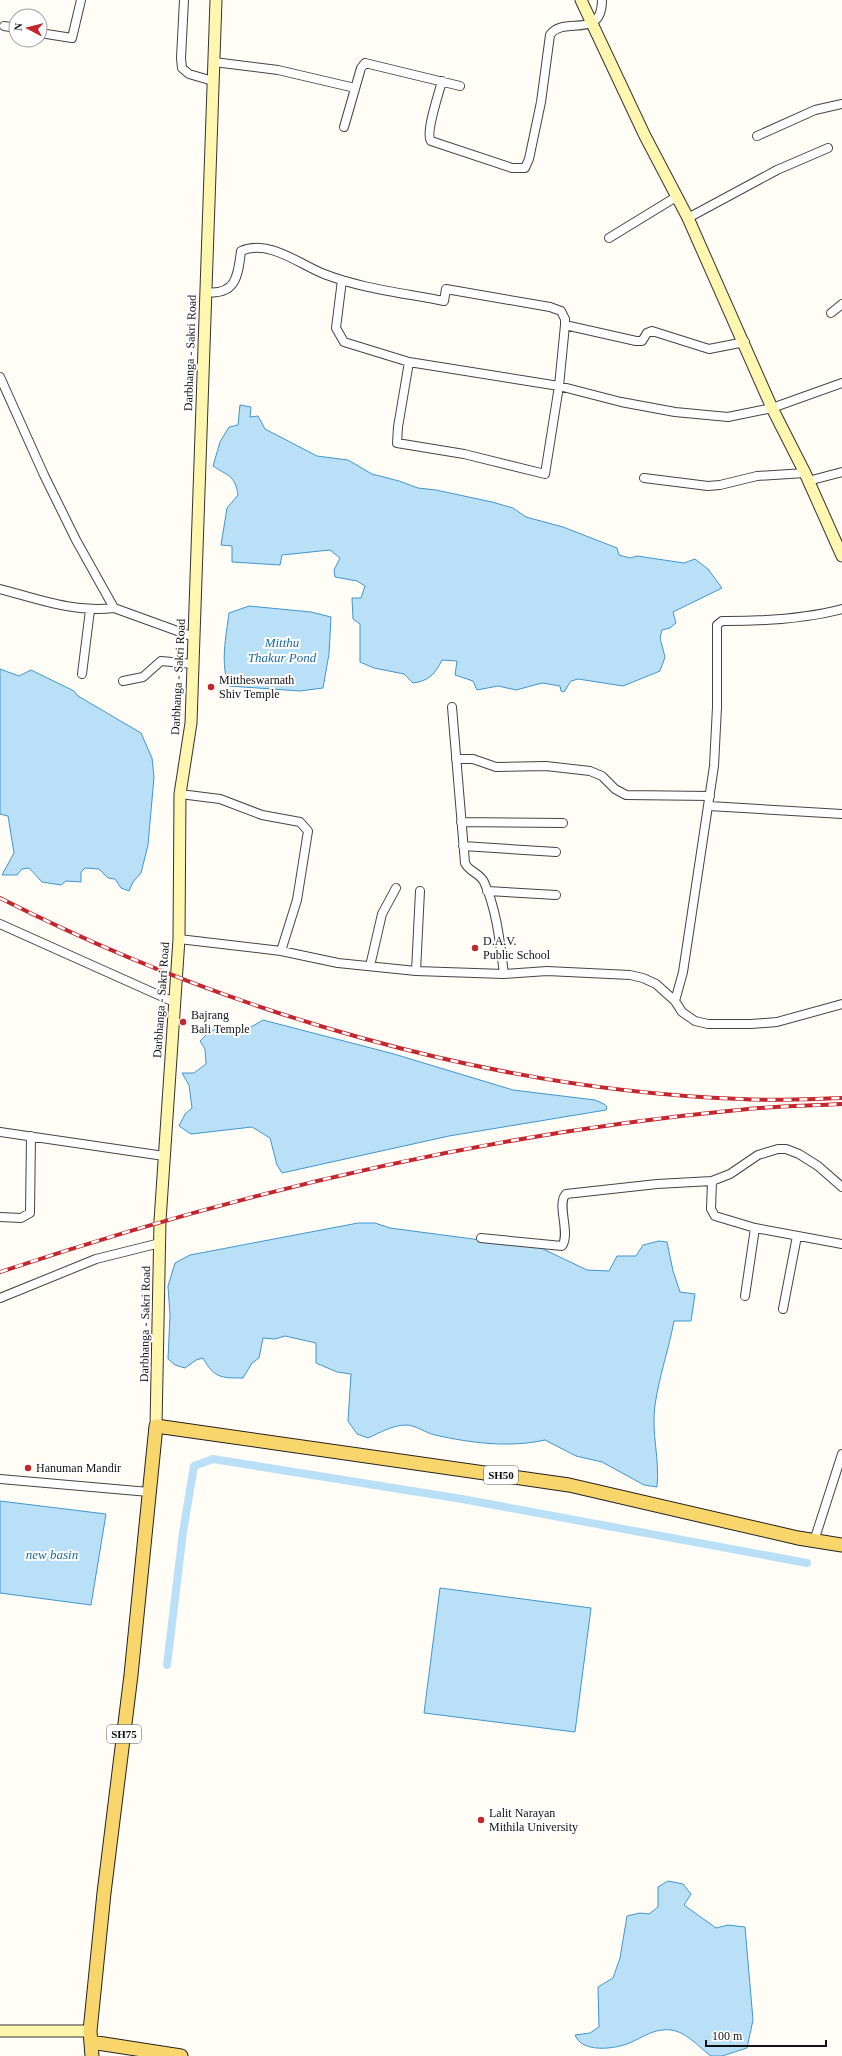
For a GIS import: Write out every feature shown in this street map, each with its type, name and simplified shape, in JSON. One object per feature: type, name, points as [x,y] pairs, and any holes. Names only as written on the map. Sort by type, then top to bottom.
[{"type":"main road","name":"Darbhanga - Sakri Road","points":[[156,1426],[160,1243],[164,1156],[179,939],[180,794],[191,722],[216,0]]},
{"type":"main road","points":[[581,0],[646,136],[688,218],[745,342],[772,408],[807,477],[842,556]]},
{"type":"main road","name":"SH75","points":[[90,2037],[104,1893],[131,1675],[156,1426]]},
{"type":"main road","name":"SH50","points":[[156,1426],[569,1485],[814,1541],[842,1545]]},
{"type":"main road","points":[[0,2031],[90,2037],[181,2056]]},
{"type":"main road","points":[[90,2037],[92,2056]]},
{"type":"street","points":[[48,34],[72,38],[81,0]]},
{"type":"street","points":[[184,0],[181,58],[182,68],[189,74],[213,81]]},
{"type":"street","points":[[442,82],[429,139],[431,141],[512,168],[525,168],[529,159],[541,102],[550,35],[556,29],[591,23],[600,15],[602,0]]},
{"type":"street","points":[[4,26],[8,27]]},
{"type":"street","points":[[214,62],[272,69],[355,88]]},
{"type":"street","points":[[344,127],[361,68],[367,63],[460,86]]},
{"type":"street","points":[[757,136],[819,108],[842,104]]},
{"type":"street","points":[[688,218],[777,170],[828,148]]},
{"type":"street","points":[[609,238],[676,197]]},
{"type":"street","points":[[206,292],[216,293],[227,290],[238,276],[242,251],[250,247],[268,249],[280,253],[342,280],[363,286],[444,301],[446,289],[550,306],[561,310],[565,319],[565,325],[545,474],[464,454],[397,443],[398,427],[409,362]]},
{"type":"street","points":[[342,280],[336,328],[344,342],[409,362],[558,386],[621,402],[676,412],[728,417],[772,408],[842,382]]},
{"type":"street","points":[[831,313],[842,304]]},
{"type":"street","points":[[565,325],[639,342],[642,341],[647,333],[655,331],[709,350],[745,342]]},
{"type":"street","points":[[0,377],[69,527],[114,608]]},
{"type":"street","points":[[644,478],[708,486],[720,485],[756,476],[807,477],[842,472]]},
{"type":"street","points":[[0,589],[70,607],[90,610],[114,608],[194,637]]},
{"type":"street","points":[[675,1001],[683,972],[714,766],[718,707],[717,625],[727,621],[763,621],[794,618],[842,609]]},
{"type":"street","points":[[82,674],[90,610]]},
{"type":"street","points":[[123,681],[144,677],[161,661],[193,664]]},
{"type":"street","points":[[452,707],[463,846],[467,867],[480,877],[487,891],[498,932],[504,974]]},
{"type":"street","points":[[456,759],[473,759],[496,767],[546,766],[590,771],[602,776],[615,789],[626,795],[710,796]]},
{"type":"street","points":[[180,794],[220,799],[262,815],[300,822],[308,831],[297,900],[281,951]]},
{"type":"street","points":[[709,806],[842,814]]},
{"type":"street","points":[[461,822],[562,824]]},
{"type":"street","points":[[463,846],[556,852]]},
{"type":"street","points":[[370,966],[382,914],[396,888]]},
{"type":"street","points":[[416,971],[420,891]]},
{"type":"street","points":[[487,891],[556,895]]},
{"type":"street","points":[[0,924],[174,1002]]},
{"type":"street","points":[[179,939],[281,951],[338,963],[416,971],[504,974],[548,971],[630,975],[643,978],[656,984],[675,1001],[682,1012],[695,1021],[708,1024],[752,1024],[777,1022],[842,1004]]},
{"type":"street","points":[[0,1132],[164,1156]]},
{"type":"street","points":[[0,1217],[21,1218],[30,1213],[31,1136]]},
{"type":"street","points":[[481,1238],[559,1246],[564,1241],[563,1199],[566,1194],[657,1184],[712,1181],[730,1174],[758,1155],[768,1151],[786,1149],[799,1154],[818,1166],[842,1188]]},
{"type":"street","points":[[712,1181],[710,1204],[712,1213],[719,1218],[755,1228],[842,1244]]},
{"type":"street","points":[[745,1296],[755,1228]]},
{"type":"street","points":[[783,1309],[797,1236]]},
{"type":"street","points":[[0,1298],[96,1259],[160,1243]]},
{"type":"street","points":[[814,1541],[842,1454]]},
{"type":"street","points":[[0,1479],[149,1492]]},
{"type":"water","points":[[240,405],[251,407],[250,417],[258,416],[265,429],[317,456],[348,460],[372,474],[418,488],[436,490],[513,508],[526,517],[563,527],[617,548],[619,555],[630,558],[637,556],[684,563],[695,559],[708,569],[722,588],[673,612],[676,623],[670,628],[662,630],[660,638],[665,657],[660,671],[623,686],[578,679],[571,681],[564,692],[561,691],[560,686],[542,683],[516,690],[498,686],[477,690],[473,681],[455,675],[457,661],[442,660],[431,676],[423,681],[413,683],[404,674],[374,668],[360,662],[360,624],[353,619],[352,598],[361,598],[365,586],[357,581],[335,577],[334,570],[340,558],[330,550],[282,555],[280,565],[232,562],[232,546],[221,545],[227,508],[238,495],[237,488],[233,480],[227,474],[213,466],[220,442],[229,427],[238,425]]},
{"type":"water","name":"Mitthu Thakur Pond","points":[[249,606],[311,612],[331,617],[329,654],[323,688],[300,691],[229,686],[226,678],[224,660],[229,613]]},
{"type":"water","points":[[0,669],[19,676],[31,670],[74,691],[78,696],[141,733],[152,758],[154,777],[148,845],[141,873],[133,882],[129,891],[121,888],[115,879],[108,878],[99,869],[85,868],[81,872],[81,882],[66,881],[61,885],[42,882],[29,868],[22,869],[17,875],[2,875],[14,853],[8,816],[0,814]]},
{"type":"water","points":[[263,1020],[394,1054],[513,1090],[595,1100],[607,1107],[606,1110],[449,1136],[282,1173],[277,1165],[270,1138],[252,1127],[191,1134],[179,1126],[185,1114],[192,1108],[189,1085],[182,1073],[194,1073],[206,1064],[205,1049],[200,1041],[210,1031],[223,1027],[251,1027]]},
{"type":"water","points":[[358,1223],[375,1223],[390,1228],[541,1248],[587,1270],[609,1271],[617,1256],[636,1256],[643,1245],[659,1241],[667,1242],[673,1271],[680,1292],[695,1294],[691,1321],[674,1321],[661,1373],[654,1415],[658,1477],[657,1487],[644,1485],[602,1462],[576,1456],[545,1440],[518,1444],[490,1444],[435,1435],[413,1426],[406,1425],[391,1428],[368,1438],[357,1434],[348,1421],[351,1374],[337,1372],[316,1363],[316,1343],[285,1336],[275,1339],[263,1338],[259,1358],[252,1363],[243,1378],[219,1376],[211,1370],[203,1358],[196,1360],[185,1368],[175,1365],[168,1359],[170,1315],[168,1286],[175,1263],[190,1255]]},
{"type":"water","name":"new basin","points":[[0,1501],[106,1514],[91,1605],[0,1593]]},
{"type":"water","points":[[440,1588],[591,1608],[575,1732],[424,1713]]},
{"type":"water","points":[[668,1881],[683,1884],[691,1894],[684,1905],[716,1928],[728,1925],[745,1927],[753,2020],[747,2048],[722,2056],[711,2056],[683,2034],[670,2030],[658,2031],[627,2044],[606,2048],[584,2045],[575,2035],[590,2033],[599,2027],[598,1987],[613,1978],[620,1958],[627,1916],[640,1913],[649,1914],[658,1907],[658,1887]]},
{"type":"waterway","points":[[167,1665],[183,1532],[194,1466],[213,1459],[462,1499],[807,1563]]},
{"type":"railway","points":[[0,898],[86,939],[175,976],[266,1009],[360,1038],[455,1061],[551,1080],[646,1092],[754,1100],[842,1098]]},
{"type":"railway","points":[[0,1272],[181,1216],[364,1170],[457,1151],[550,1134],[644,1121],[751,1109],[842,1104]]},
{"type":"place","name":"Mittheswarnath Shiv Temple","points":[[211,687]]},
{"type":"place","name":"D.A.V. Public School","points":[[475,948]]},
{"type":"place","name":"Bajrang Bali Temple","points":[[183,1022]]},
{"type":"place","name":"Hanuman Mandir","points":[[28,1468]]},
{"type":"place","name":"Lalit Narayan Mithila University","points":[[481,1820]]}]
